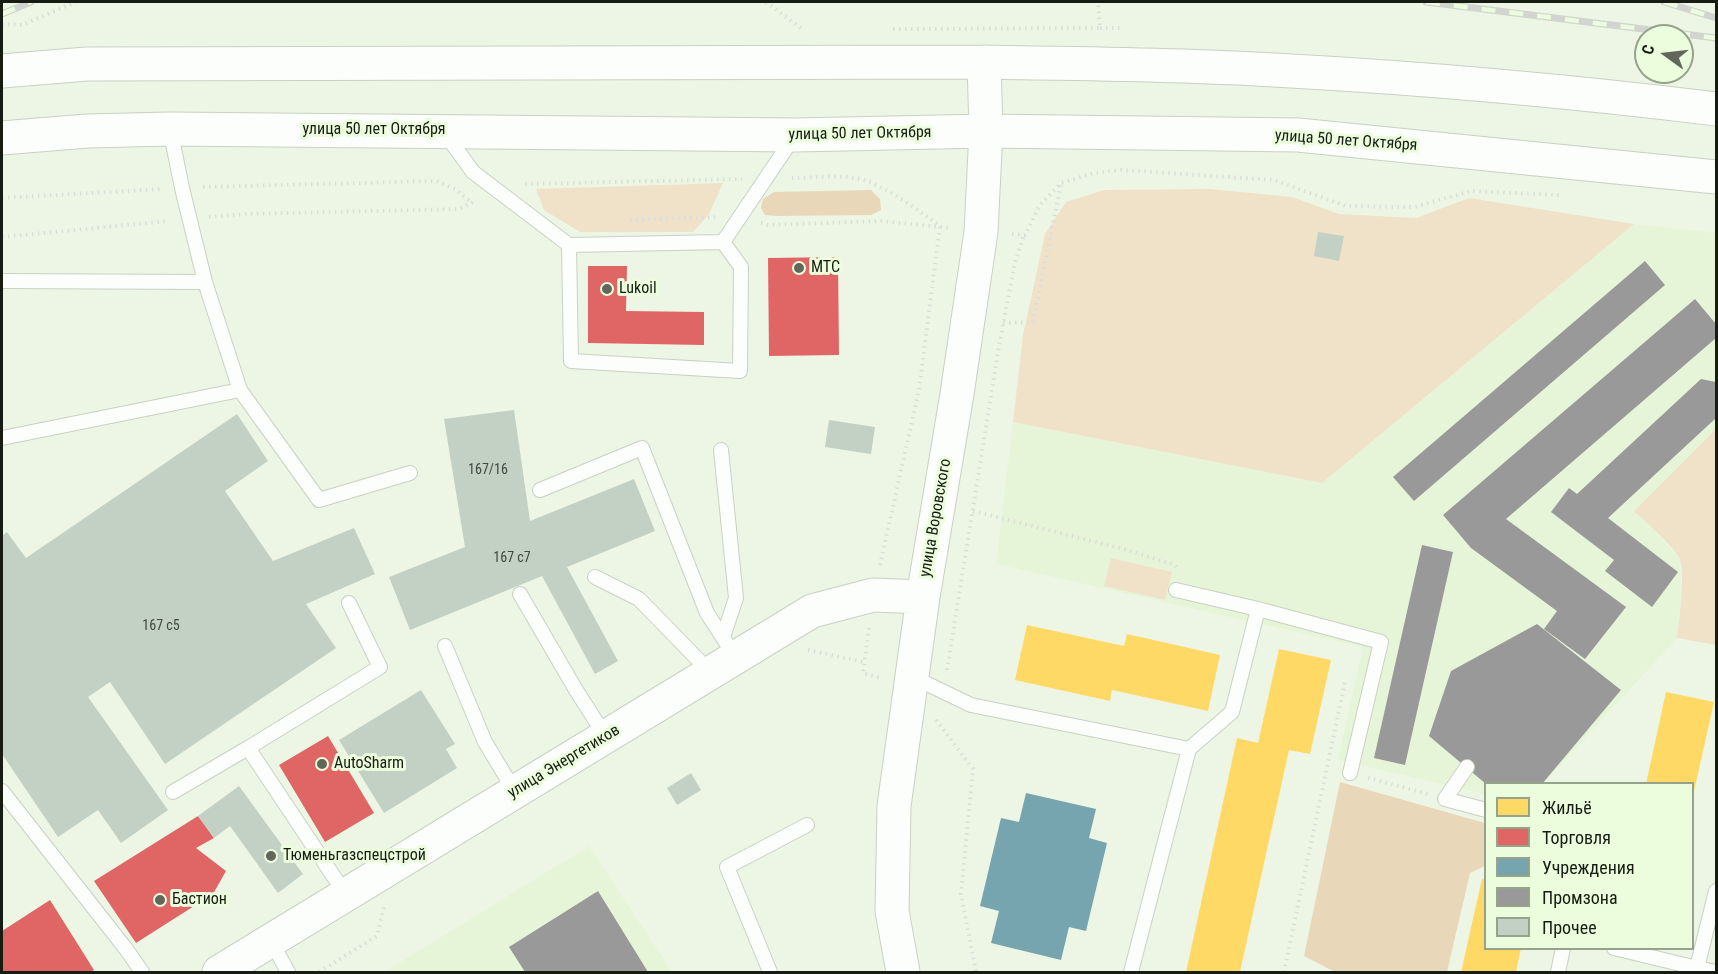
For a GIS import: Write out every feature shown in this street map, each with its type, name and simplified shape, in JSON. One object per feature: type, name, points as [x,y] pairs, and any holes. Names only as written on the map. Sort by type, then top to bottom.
[{"type":"main road","points":[[2,71],[87,64],[984,62],[1274,70],[1481,85],[1716,109]]},
{"type":"main road","name":"улица Воровского","points":[[903,972],[892,911],[894,806],[923,597],[981,232],[986,132],[984,62]]},
{"type":"main road","name":"улица 50 лет Октября","points":[[2,138],[87,131],[170,129],[796,135],[986,132],[1298,135],[1716,177]]},
{"type":"main road","name":"улица Энергетиков","points":[[219,972],[606,737],[723,656],[812,611],[873,595],[923,597]]},
{"type":"lane","points":[[170,129],[205,282],[240,390],[319,500],[410,473]]},
{"type":"lane","points":[[442,130],[473,172],[569,245],[723,242]]},
{"type":"lane","points":[[723,242],[764,178],[796,135]]},
{"type":"lane","points":[[569,245],[571,361],[740,370],[741,267],[723,242]]},
{"type":"lane","points":[[2,280],[205,282]]},
{"type":"lane","points":[[2,438],[240,390]]},
{"type":"lane","points":[[540,490],[642,448],[723,656]]},
{"type":"lane","points":[[721,450],[736,598],[723,656]]},
{"type":"lane","points":[[595,577],[639,599],[723,656]]},
{"type":"lane","points":[[1182,591],[1381,642],[1350,773]]},
{"type":"lane","points":[[520,594],[606,737]]},
{"type":"lane","points":[[173,792],[380,667],[349,603]]},
{"type":"lane","points":[[1131,972],[1189,749],[1232,712],[1258,609]]},
{"type":"lane","points":[[445,646],[485,742],[515,792]]},
{"type":"lane","points":[[913,677],[971,705],[1189,749]]},
{"type":"lane","points":[[248,747],[346,895]]},
{"type":"lane","points":[[1467,768],[1445,799],[1484,810]]},
{"type":"lane","points":[[2,790],[142,972]]},
{"type":"lane","points":[[770,972],[727,867],[807,825]]},
{"type":"lane","points":[[1698,968],[1716,891]]},
{"type":"lane","points":[[271,941],[288,972]]},
{"type":"lane","points":[[1558,972],[1563,950]]},
{"type":"lane","points":[[1622,950],[1716,972]]},
{"type":"path","points":[[2,24],[22,25],[76,2]]},
{"type":"path","points":[[766,2],[802,29],[814,29]]},
{"type":"path","points":[[1098,2],[1100,28]]},
{"type":"path","points":[[885,29],[1120,28]]},
{"type":"path","points":[[940,724],[943,691],[1015,262],[1024,235],[1040,205],[1061,183],[1094,173],[1121,170],[1275,180],[1346,207],[1414,207],[1471,191],[1564,195]]},
{"type":"path","points":[[523,184],[845,178],[866,181],[903,200],[940,226],[1024,235]]},
{"type":"path","points":[[2,198],[182,188],[436,181],[454,189],[472,203],[459,209],[245,214],[2,237]]},
{"type":"path","points":[[1004,322],[1033,322],[1061,183]]},
{"type":"path","points":[[973,512],[1175,565],[1182,591]]},
{"type":"path","points":[[809,650],[864,662]]},
{"type":"path","points":[[1284,972],[1345,682]]},
{"type":"path","points":[[1350,773],[1445,799]]},
{"type":"shaded area","points":[[723,183],[709,214],[693,232],[580,232],[544,210],[536,189]]},
{"type":"shaded area","points":[[1210,189],[1292,197],[1339,214],[1416,218],[1469,198],[1634,224],[1322,483],[1013,422],[1023,335],[1045,234],[1066,202],[1104,190]]},
{"type":"shaded area","points":[[871,190],[880,199],[881,210],[871,215],[776,216],[765,215],[761,208],[763,199],[774,192]]},
{"type":"shaded area","points":[[1634,224],[1716,233],[1716,429],[1634,511],[1659,535],[1680,560],[1681,595],[1677,638],[1545,782],[1484,782],[1484,794],[1338,760],[1363,647],[996,564],[1013,422],[1322,483]]},
{"type":"shaded area","points":[[1716,429],[1716,645],[1677,638],[1682,584],[1679,558],[1634,511]]},
{"type":"shaded area","points":[[1111,558],[1172,572],[1165,600],[1104,586]]},
{"type":"shaded area","points":[[1340,782],[1484,823],[1484,866],[1470,873],[1447,972],[1335,972],[1304,956]]},
{"type":"shaded area","points":[[589,846],[672,972],[384,972]]},
{"type":"building: Жильё","points":[[1027,625],[1124,646],[1127,634],[1220,655],[1208,711],[1112,690],[1110,701],[1015,680]]},
{"type":"building: Жильё","points":[[1279,649],[1331,660],[1310,754],[1289,750],[1240,972],[1186,972],[1237,738],[1258,743]]},
{"type":"building: Жильё","points":[[1666,692],[1714,702],[1694,792],[1694,782],[1646,782]]},
{"type":"building: Жильё","points":[[1482,879],[1484,880],[1484,950],[1521,950],[1516,972],[1461,972]]},
{"type":"building: Торговля","points":[[838,257],[839,355],[769,356],[768,258]]},
{"type":"building: Торговля","name":"Lukoil","points":[[588,266],[627,266],[626,311],[704,312],[704,345],[588,343]]},
{"type":"building: Торговля","points":[[328,736],[374,813],[325,842],[279,765]]},
{"type":"building: Торговля","points":[[198,816],[214,838],[196,848],[226,871],[213,894],[136,943],[94,881]]},
{"type":"building: Торговля","points":[[50,900],[94,970],[90,972],[2,972],[2,931]]},
{"type":"building: Учреждения","points":[[1026,793],[1096,809],[1089,838],[1107,843],[1086,931],[1069,927],[1061,960],[991,943],[999,911],[980,906],[1001,818],[1019,822]]},
{"type":"building: Промзона","points":[[1645,261],[1665,285],[1414,501],[1393,477]]},
{"type":"building: Промзона","points":[[1695,299],[1716,324],[1716,338],[1506,519],[1626,607],[1585,659],[1544,629],[1557,611],[1471,548],[1443,515]]},
{"type":"building: Промзона","points":[[1701,379],[1716,382],[1716,418],[1608,518],[1678,572],[1652,607],[1605,571],[1614,560],[1551,512],[1569,488],[1577,494]]},
{"type":"building: Промзона","points":[[1422,545],[1453,552],[1405,765],[1374,758]]},
{"type":"building: Промзона","points":[[1537,624],[1621,690],[1544,782],[1484,782],[1429,736],[1451,671]]},
{"type":"building: Промзона","points":[[598,891],[648,972],[525,972],[509,947]]},
{"type":"building: Прочее","points":[[1318,232],[1344,236],[1339,261],[1314,256]]},
{"type":"building: Прочее","points":[[514,410],[530,521],[634,479],[655,531],[567,567],[618,661],[595,674],[542,576],[410,630],[389,577],[465,547],[444,419]]},
{"type":"building: Прочее","points":[[237,414],[268,461],[225,491],[273,561],[354,528],[375,574],[306,604],[336,648],[165,764],[110,682],[88,697],[168,810],[121,843],[98,810],[58,837],[2,754],[2,536],[7,532],[26,558]]},
{"type":"building: Прочее","points":[[829,420],[875,427],[871,454],[825,447]]},
{"type":"building: Прочее","points":[[421,690],[455,744],[446,749],[457,768],[384,813],[339,740]]},
{"type":"building: Прочее","points":[[691,773],[701,790],[677,805],[667,788]]},
{"type":"building: Прочее","name":"Тюменьгазспецстрой","points":[[239,786],[303,874],[278,893],[230,826],[214,838],[198,816]]},
{"type":"railway","points":[[2,14],[31,2]]},
{"type":"railway","points":[[1426,2],[1716,38]]},
{"type":"railway","points":[[1664,2],[1716,18]]},
{"type":"place","name":"МТС","points":[[799,268]]},
{"type":"place","name":"Lukoil","points":[[607,289]]},
{"type":"place","name":"AutoSharm","points":[[322,764]]},
{"type":"place","name":"Тюменьгазспецстрой","points":[[271,856]]},
{"type":"place","name":"Бастион","points":[[160,900]]}]
